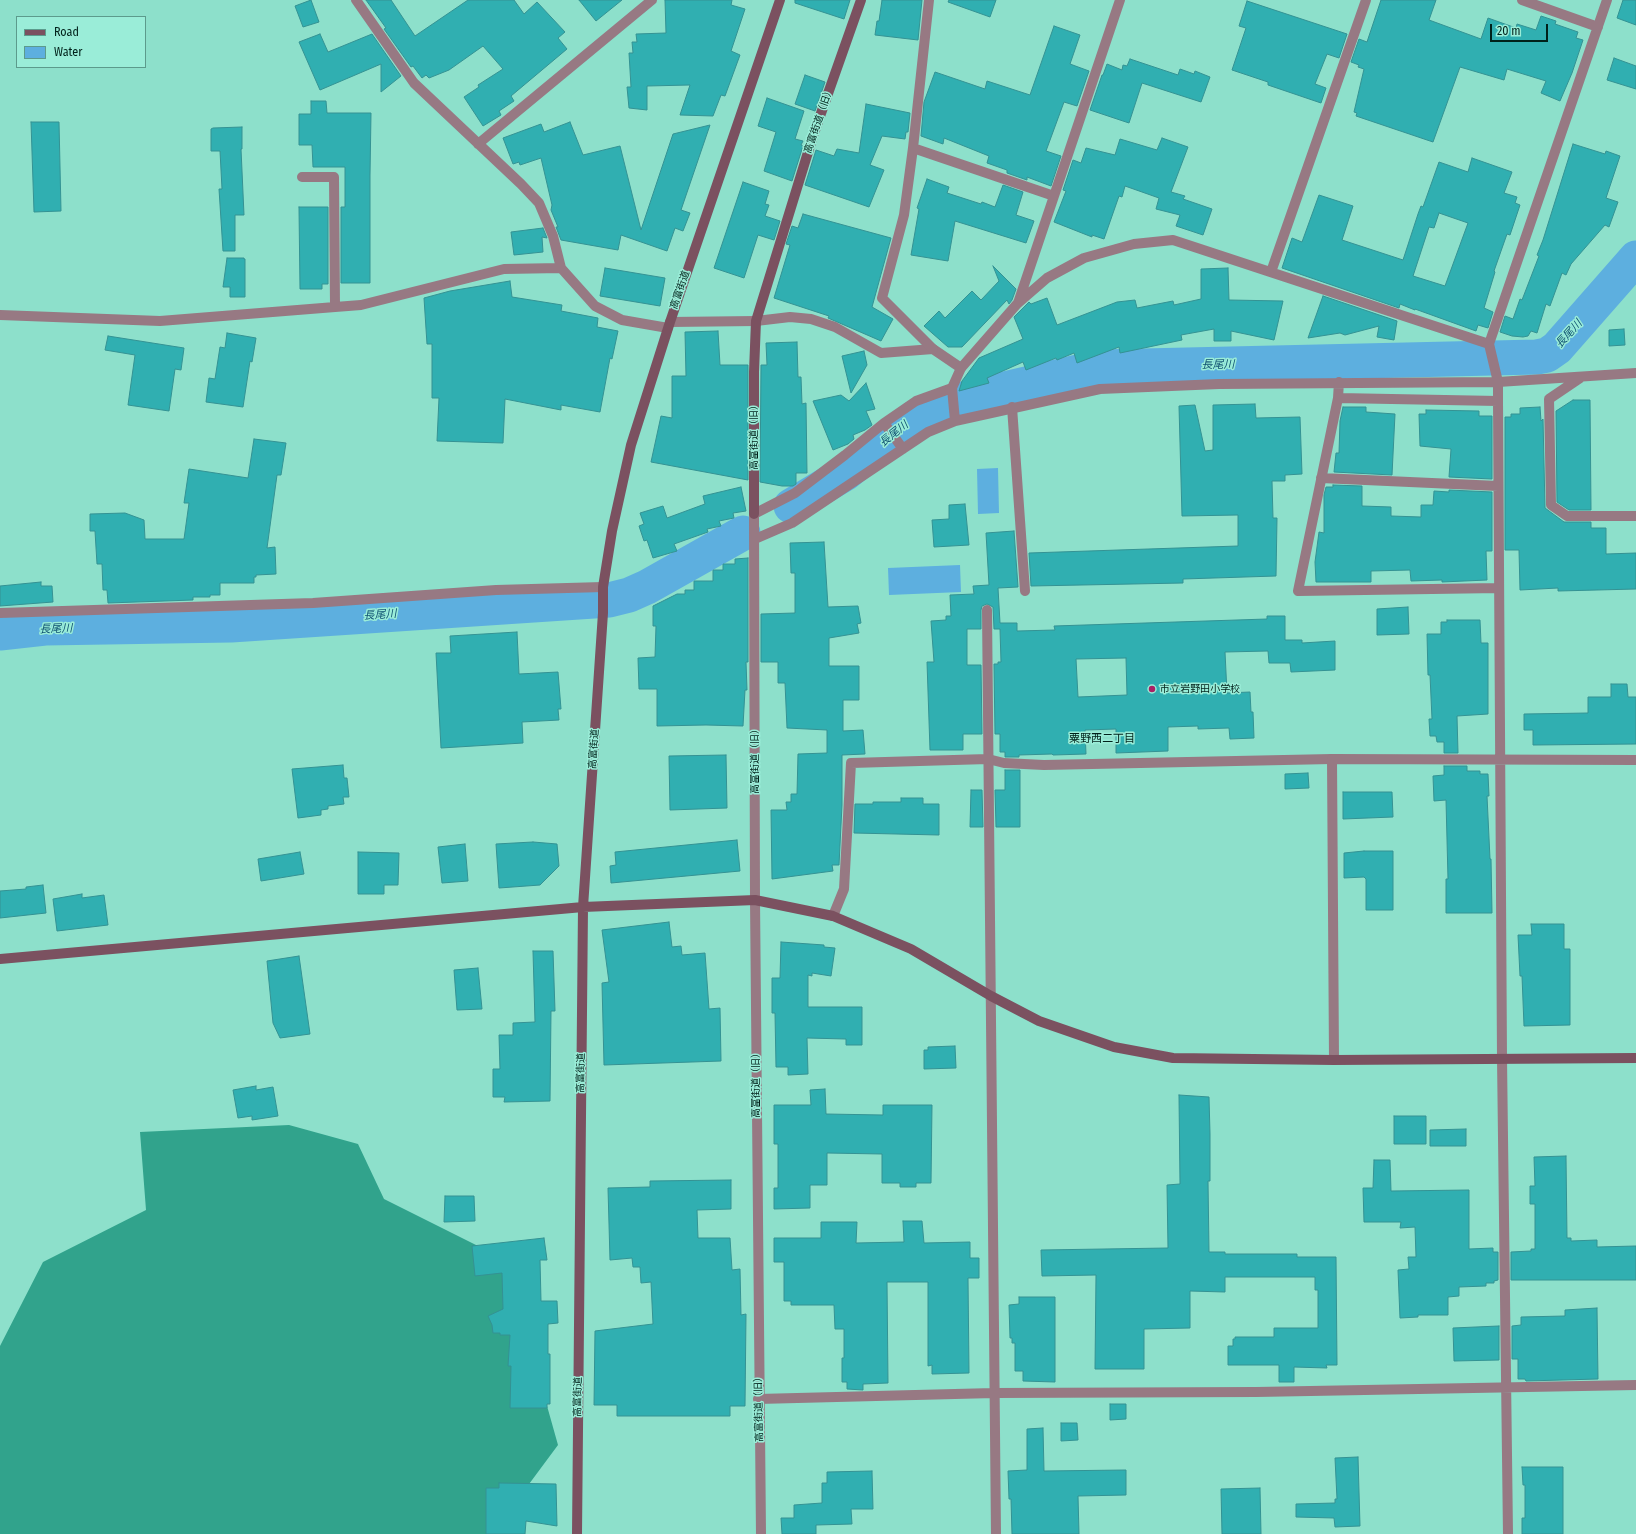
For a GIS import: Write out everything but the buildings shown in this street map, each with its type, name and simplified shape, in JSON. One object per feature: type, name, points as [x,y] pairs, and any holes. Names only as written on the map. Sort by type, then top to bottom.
[{"type":"street","points":[[356,0],[414,84],[521,184],[539,203],[553,236],[561,268],[595,306],[622,320],[669,325],[756,321],[790,317],[812,319],[835,327],[881,353],[933,349]]},
{"type":"street","points":[[478,144],[652,0]]},
{"type":"street","name":"高富街道","points":[[577,1534],[583,907],[604,587],[612,531],[631,445],[669,325],[780,0]]},
{"type":"street","name":"高富街道（旧）","points":[[760,1534],[754,900],[754,372],[756,321],[813,136],[861,0]]},
{"type":"street","points":[[929,0],[913,148],[904,215],[882,298],[933,349],[961,368]]},
{"type":"street","points":[[1017,304],[1120,0]]},
{"type":"street","points":[[1271,272],[1366,0]]},
{"type":"street","points":[[1522,0],[1598,27]]},
{"type":"street","points":[[1508,1534],[1502,1058],[1498,382],[1489,344],[1608,0]]},
{"type":"street","points":[[913,148],[1054,196]]},
{"type":"street","points":[[302,177],[334,177],[335,307]]},
{"type":"street","points":[[954,418],[952,391],[961,368],[1017,304],[1047,278],[1084,258],[1134,244],[1173,240],[1489,344]]},
{"type":"street","points":[[0,316],[160,321],[361,305],[504,270],[561,268]]},
{"type":"street","points":[[755,539],[792,523],[901,447],[954,418],[1012,408],[1100,388],[1339,382],[1498,382],[1636,373]]},
{"type":"street","points":[[1581,377],[1549,400],[1551,505],[1567,516],[1636,516]]},
{"type":"street","points":[[1339,382],[1338,398],[1298,591],[1499,588]]},
{"type":"street","points":[[754,514],[795,493],[886,426],[916,401],[952,391]]},
{"type":"street","points":[[1338,398],[1498,401]]},
{"type":"street","points":[[1012,408],[1025,591]]},
{"type":"street","points":[[886,426],[901,447]]},
{"type":"street","points":[[1321,478],[1498,486]]},
{"type":"street","points":[[0,613],[313,603],[496,590],[604,587]]},
{"type":"street","points":[[988,610],[988,759],[996,1534]]},
{"type":"street","points":[[833,916],[844,889],[851,762],[988,759],[1004,763],[1044,764],[1332,759],[1636,760]]},
{"type":"street","points":[[1332,759],[1334,1060]]},
{"type":"street","points":[[0,959],[583,907],[754,900],[833,916],[911,949],[991,996],[1046,1024],[1114,1047],[1173,1058],[1334,1060],[1636,1058]]},
{"type":"street","points":[[758,1399],[994,1393],[1248,1392],[1636,1384]]},
{"type":"green space","points":[[289,1125],[358,1144],[384,1199],[506,1260],[558,1445],[492,1534],[0,1534],[0,1346],[43,1262],[146,1210],[140,1132]]},
{"type":"water","points":[[998,468],[999,513],[978,514],[977,469]]},
{"type":"water","points":[[960,565],[961,592],[889,595],[888,568]]},
{"type":"waterway","name":"長尾川","points":[[791,506],[846,473],[914,418],[970,397],[1099,367],[1537,357],[1547,355],[1557,348],[1636,258]]},
{"type":"waterway","name":"長尾川","points":[[0,633],[45,628],[231,625],[609,600],[629,595],[647,587],[743,533]]},
{"type":"place","name":"市立岩野田小学校","points":[[1152,689]]},
{"type":"district","name":"粟野西二丁目","points":[[1102,739]]}]
